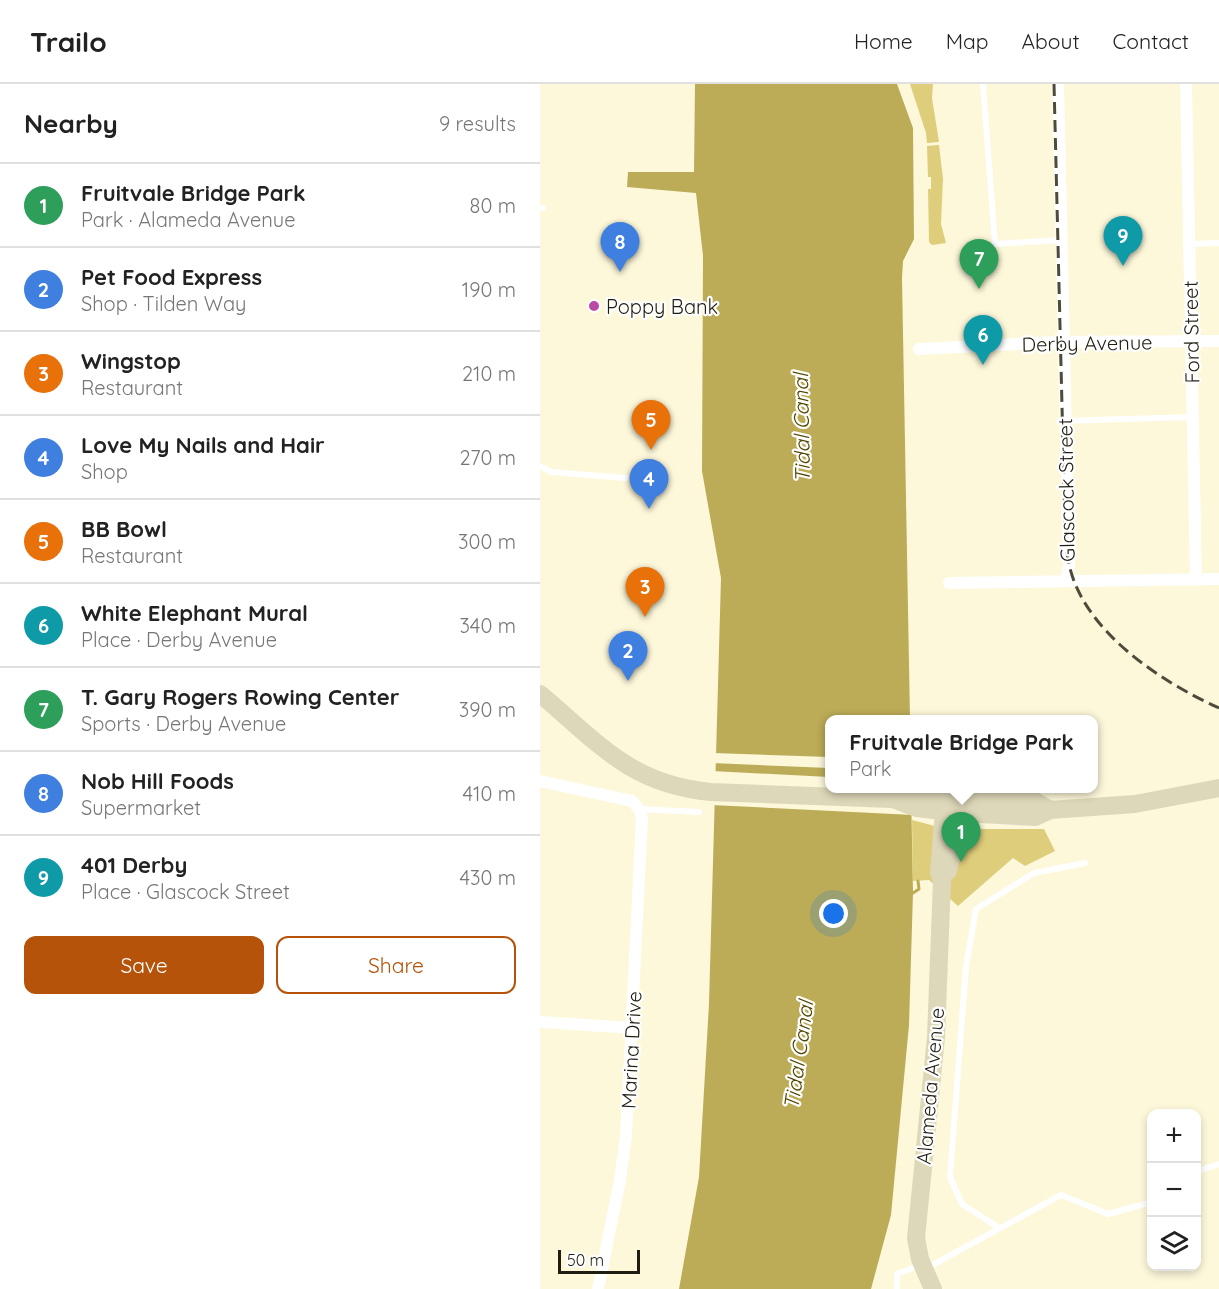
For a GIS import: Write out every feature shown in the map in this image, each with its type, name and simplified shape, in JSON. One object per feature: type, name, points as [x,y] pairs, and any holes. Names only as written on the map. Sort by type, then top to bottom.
[{"type":"main road","points":[[540,683],[566,716]]},
{"type":"main road","points":[[540,694],[623,765],[644,776],[690,790],[918,801],[1035,817],[1050,810],[1135,804],[1219,788]]},
{"type":"main road","name":"Alameda Avenue","points":[[933,1289],[917,1248],[916,1213],[934,1058],[942,880],[950,869],[953,807]]},
{"type":"street","name":"Glascock Street","points":[[1051,84],[1058,240],[1066,580]]},
{"type":"street","name":"Glascock Street","points":[[1058,84],[1058,240]]},
{"type":"street","name":"Ford Street","points":[[1186,84],[1196,580]]},
{"type":"street","name":"Derby Avenue","points":[[923,349],[1061,342],[1219,341]]},
{"type":"street","points":[[949,583],[1219,579]]},
{"type":"street","points":[[540,781],[632,801],[639,809]]},
{"type":"street","name":"Marina Drive","points":[[598,1289],[620,1180],[626,1136],[642,818],[639,809]]},
{"type":"street","points":[[540,1022],[633,1028]]},
{"type":"lane","points":[[983,84],[994,244],[1058,240]]},
{"type":"lane","points":[[1190,244],[1219,243]]},
{"type":"lane","points":[[1062,421],[1193,417]]},
{"type":"lane","points":[[540,466],[551,472],[626,478]]},
{"type":"lane","points":[[639,809],[699,812]]},
{"type":"lane","points":[[999,1228],[962,1204],[950,1177],[966,966],[976,909],[1034,873],[1085,863]]},
{"type":"lane","points":[[1201,1170],[1219,1164]]},
{"type":"lane","points":[[897,1289],[897,1274],[923,1267],[1061,1195],[1108,1214],[1147,1203]]},
{"type":"shaded area","points":[[910,84],[933,84],[932,98],[939,142],[927,143],[926,133]]},
{"type":"shaded area","points":[[939,145],[943,179],[941,224],[946,243],[932,245],[929,242],[928,189],[931,189],[931,177],[928,177],[927,146]]},
{"type":"shaded area","points":[[912,820],[969,835],[978,829],[1044,829],[1055,851],[1025,866],[1013,858],[958,906],[929,880],[913,881]]},
{"type":"water","name":"Tidal Canal","points":[[695,84],[897,84],[913,128],[914,239],[903,261],[902,278],[910,715],[825,715],[825,793],[911,793],[913,892],[909,1025],[891,1215],[871,1289],[679,1289],[699,1177],[709,1004],[721,578],[702,471],[703,256],[696,193],[627,187],[628,172],[694,172]]},
{"type":"pier","points":[[713,753],[825,757],[825,768],[712,763]]},
{"type":"pier","points":[[712,771],[825,777],[825,793],[914,793],[913,815],[711,805]]},
{"type":"waterway","points":[[910,895],[919,889],[918,881]]},
{"type":"railway","points":[[1054,84],[1065,527],[1069,564],[1077,588],[1090,611],[1107,632],[1150,669],[1219,708]]},
{"type":"place","name":"401 Derby","points":[[1123,266]]},
{"type":"place","name":"Nob Hill Foods","points":[[620,272]]},
{"type":"place","name":"T. Gary Rogers Rowing Center","points":[[979,289]]},
{"type":"place","name":"Poppy Bank","points":[[594,306]]},
{"type":"place","name":"White Elephant Mural","points":[[983,365]]},
{"type":"place","name":"BB Bowl","points":[[651,450]]},
{"type":"place","name":"Love My Nails and Hair","points":[[649,509]]},
{"type":"place","name":"Wingstop","points":[[645,617]]},
{"type":"place","name":"Pet Food Express","points":[[628,681]]},
{"type":"place","name":"Fruitvale Bridge Park","points":[[961,862]]}]
